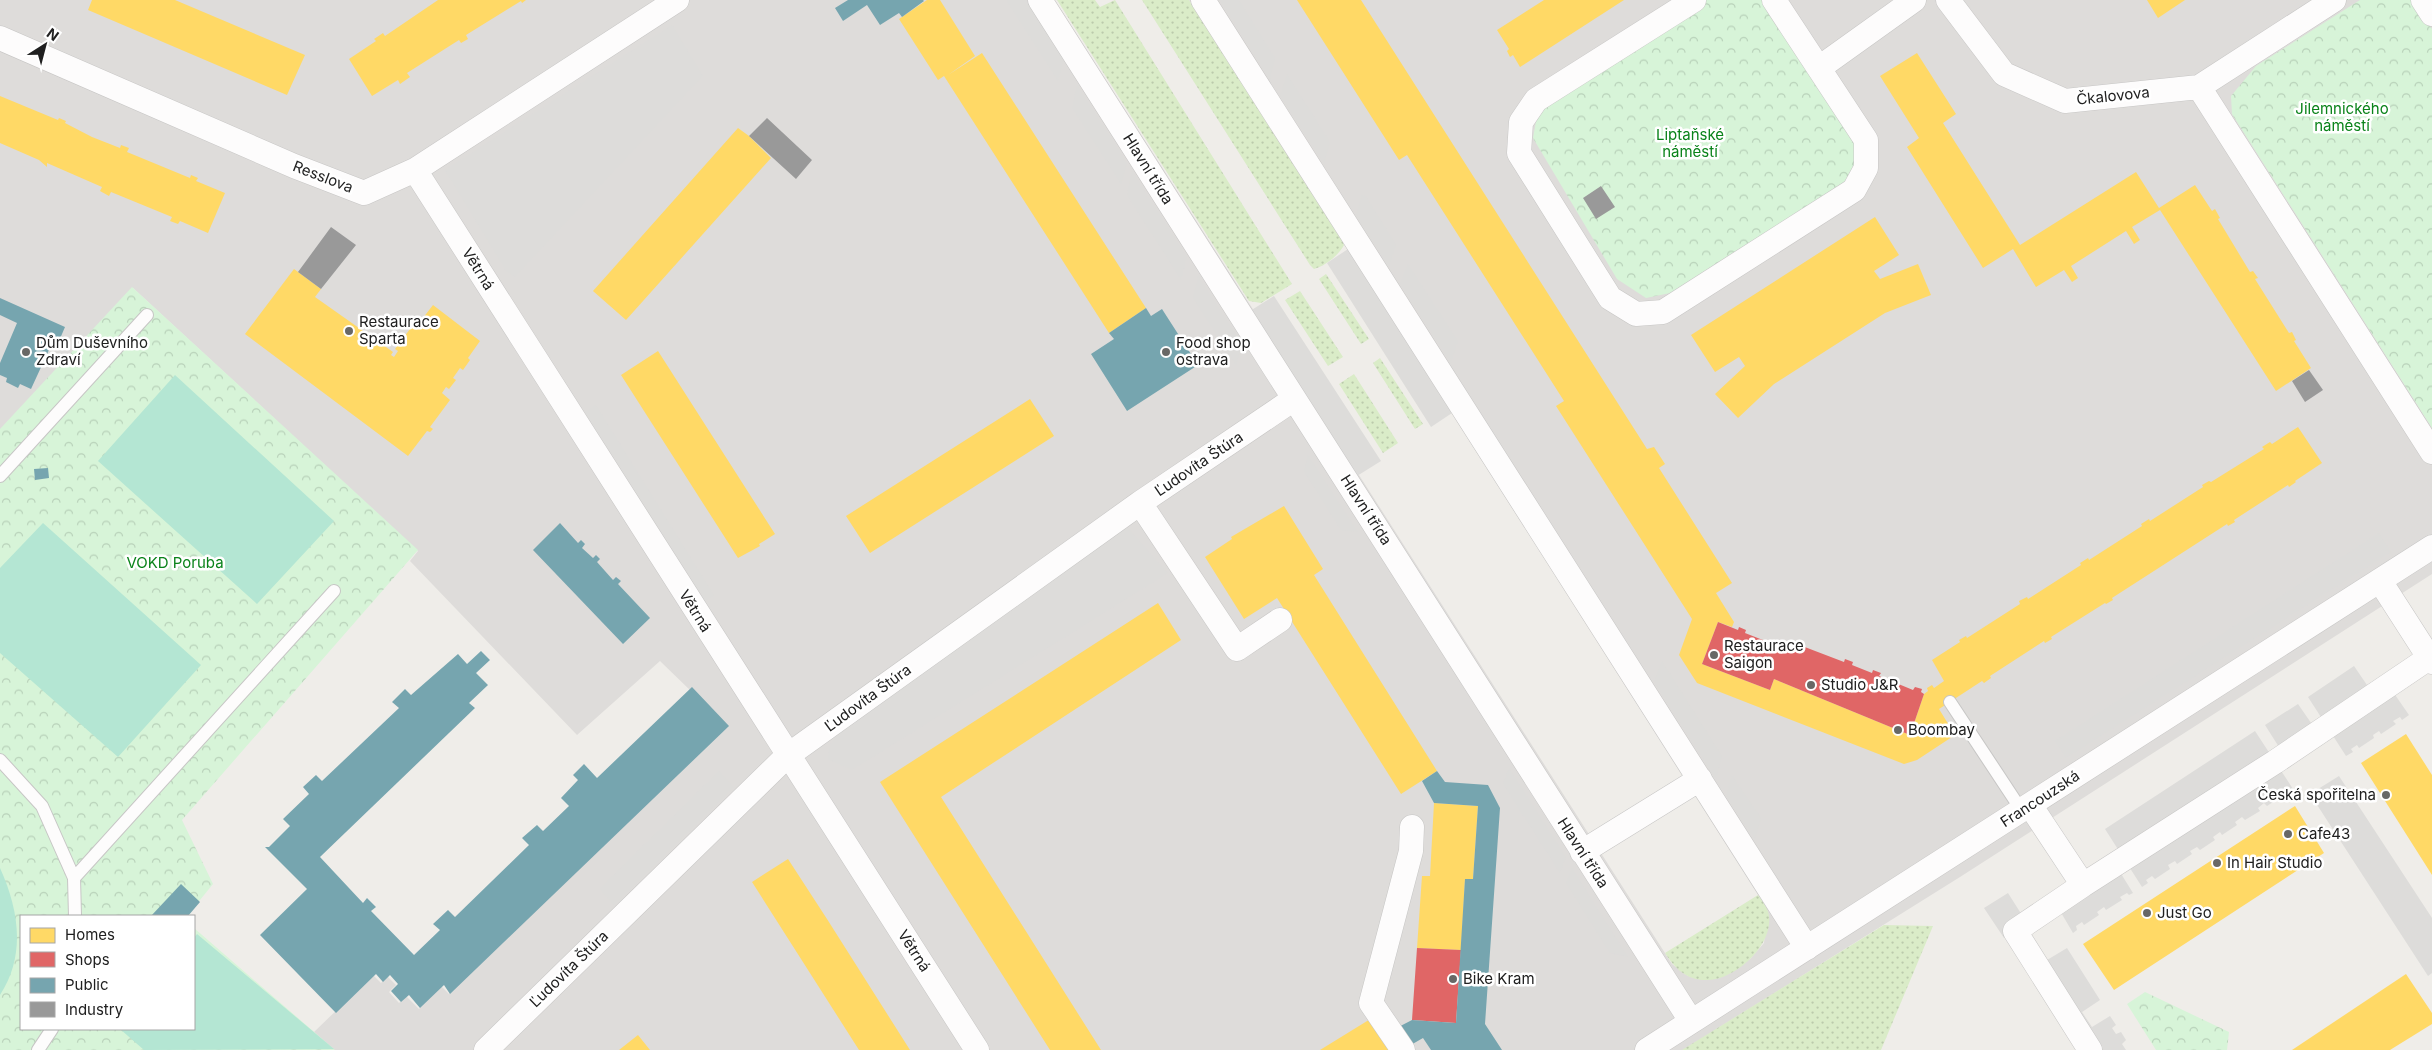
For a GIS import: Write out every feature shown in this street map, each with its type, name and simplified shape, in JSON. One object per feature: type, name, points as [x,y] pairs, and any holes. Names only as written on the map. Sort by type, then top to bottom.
[{"type":"street","name":"Resslova","points":[[0,38],[294,166],[364,193],[415,170],[677,0]]},
{"type":"street","name":"Hlavní třída","points":[[1040,0],[1691,1021]]},
{"type":"street","points":[[1203,0],[1807,948]]},
{"type":"street","points":[[1694,0],[1536,100],[1521,122],[1519,152],[1610,298],[1636,314],[1663,312],[1854,190],[1866,168],[1866,140],[1774,0]]},
{"type":"street","points":[[1819,68],[1914,0]]},
{"type":"street","name":"Čkalovova","points":[[1948,0],[2004,74],[2065,100],[2199,86]]},
{"type":"street","points":[[2334,0],[2199,86],[2432,452]]},
{"type":"street","points":[[2423,0],[2432,14]]},
{"type":"street","name":"Větrná","points":[[415,170],[787,756],[977,1050]]},
{"type":"street","name":"Ľudovíta Štúra","points":[[491,1048],[787,756],[1140,503],[1294,399]]},
{"type":"street","points":[[1140,503],[1237,649],[1280,620]]},
{"type":"street","name":"Francouzská","points":[[1646,1050],[2432,547]]},
{"type":"street","points":[[2090,1050],[2015,931],[2431,660],[2380,581]]},
{"type":"street","points":[[1582,852],[1700,779]]},
{"type":"street","points":[[2026,808],[2083,885]]},
{"type":"street","points":[[1403,1050],[1371,1003],[1411,851],[1412,826]]},
{"type":"lane","points":[[0,476],[147,315]]},
{"type":"lane","points":[[74,878],[334,590]]},
{"type":"lane","points":[[1950,702],[2026,808]]},
{"type":"lane","points":[[0,760],[42,806],[74,878],[75,915]]},
{"type":"lane","points":[[38,1050],[51,1030]]},
{"type":"shaded area","points":[[0,0],[1055,0],[1672,964],[1688,976],[1698,979],[1721,977],[1750,959],[1764,943],[1767,911],[1765,906],[1189,0],[2432,0],[2432,574],[1960,877],[1683,1050],[334,1050],[314,1032],[373,975],[381,983],[387,976],[396,985],[389,992],[399,1003],[406,996],[419,1009],[441,986],[449,994],[727,726],[660,661],[577,735],[410,561],[418,551],[133,288],[0,431]]},
{"type":"shaded area","points":[[1006,0],[1026,0],[1064,59],[1058,81]]},
{"type":"shaded area","points":[[1220,0],[1239,0],[1275,58],[1270,80]]},
{"type":"shaded area","points":[[672,25],[703,76],[515,277],[506,271],[445,170]]},
{"type":"shaded area","points":[[1287,74],[1330,142],[1324,163],[1280,96]]},
{"type":"shaded area","points":[[1077,85],[1127,163],[1121,184],[1072,108]]},
{"type":"shaded area","points":[[1132,171],[1187,257],[1181,280],[1127,195]]},
{"type":"shaded area","points":[[1362,195],[1366,196],[1396,245],[1389,267],[1356,216]]},
{"type":"shaded area","points":[[1348,249],[1452,413],[1431,427],[1327,263]]},
{"type":"shaded area","points":[[1408,264],[1458,341],[1451,363],[1400,284]]},
{"type":"shaded area","points":[[1198,276],[1242,344],[1236,365],[1193,298]]},
{"type":"shaded area","points":[[1274,296],[1381,461],[1357,476],[1250,311]]},
{"type":"shaded area","points":[[596,405],[714,595],[697,606],[579,416]]},
{"type":"shaded area","points":[[1308,455],[1358,532],[1341,530],[1304,472]]},
{"type":"shaded area","points":[[1127,527],[1168,573],[852,770],[828,759],[830,745],[847,721]]},
{"type":"shaded area","points":[[2379,533],[2391,552],[2066,758],[2055,741]]},
{"type":"shaded area","points":[[1662,661],[1722,756],[1716,779],[1654,682]]},
{"type":"shaded area","points":[[2354,666],[2367,685],[2382,676],[2409,715],[2402,720],[2400,717],[2393,721],[2396,724],[2381,734],[2379,731],[2373,735],[2374,738],[2359,748],[2357,745],[2351,749],[2353,752],[2346,756],[2308,697]]},
{"type":"shaded area","points":[[2298,704],[2318,733],[2284,755],[2265,725]]},
{"type":"shaded area","points":[[2255,731],[2293,789],[2290,791],[2287,788],[2281,793],[2282,796],[2267,806],[2264,803],[2258,808],[2260,811],[2245,820],[2242,817],[2235,822],[2237,825],[2222,835],[2220,832],[2213,837],[2215,840],[2200,850],[2197,847],[2190,851],[2192,854],[2177,864],[2175,861],[2168,865],[2170,869],[2155,879],[2152,876],[2146,880],[2148,883],[2142,887],[2105,829]]},
{"type":"shaded area","points":[[1509,768],[1566,857],[1560,873],[1503,784]]},
{"type":"shaded area","points":[[719,771],[734,787],[614,905],[599,889]]},
{"type":"shaded area","points":[[1732,775],[1761,818],[1755,839],[1726,797]]},
{"type":"shaded area","points":[[2339,776],[2432,918],[2432,973],[2428,976],[2310,794]]},
{"type":"shaded area","points":[[2115,864],[2133,893],[2129,895],[2127,893],[2120,897],[2122,900],[2106,910],[2104,907],[2097,912],[2099,915],[2084,925],[2082,922],[2076,926],[2077,930],[2073,933],[2056,904]]},
{"type":"shaded area","points":[[1572,868],[1628,957],[1610,953],[1566,883]]},
{"type":"shaded area","points":[[2008,893],[2027,923],[2004,938],[1984,908]]},
{"type":"shaded area","points":[[2067,948],[2100,1000],[2082,1012],[2092,1027],[2110,1016],[2116,1025],[2112,1028],[2116,1034],[2121,1032],[2126,1040],[2122,1044],[2126,1050],[2090,1050],[2037,966]]},
{"type":"green space","points":[[1057,0],[1095,0],[1100,7],[1115,0],[1292,284],[1261,303],[1249,301]]},
{"type":"green space","points":[[1142,0],[1189,0],[1343,242],[1342,249],[1327,263],[1314,269],[1310,265]]},
{"type":"green space","name":"Liptaňské náměstí","points":[[1702,0],[1768,0],[1853,134],[1857,157],[1852,177],[1670,293],[1646,298],[1617,279],[1533,138],[1537,116],[1553,94]]},
{"type":"green space","name":"Jilemnického náměstí","points":[[2360,0],[2413,0],[2432,29],[2432,428],[2232,114],[2231,96],[2256,66]]},
{"type":"green space","points":[[1326,274],[1369,339],[1361,344],[1319,279]]},
{"type":"green space","name":"VOKD Poruba","points":[[132,287],[418,550],[182,820],[213,884],[188,915],[20,915],[20,1030],[195,1030],[195,929],[335,1050],[0,1050],[0,429]]},
{"type":"green space","points":[[1300,291],[1343,357],[1328,366],[1285,300]]},
{"type":"green space","points":[[1380,358],[1423,424],[1415,429],[1373,363]]},
{"type":"green space","points":[[1354,374],[1398,443],[1383,453],[1339,384]]},
{"type":"green space","points":[[175,375],[334,521],[257,604],[98,461]]},
{"type":"green space","points":[[43,523],[201,665],[118,757],[0,653],[0,568]]},
{"type":"green space","points":[[0,868],[12,900],[17,932],[14,964],[0,995]]},
{"type":"green space","points":[[1758,895],[1768,910],[1769,927],[1759,949],[1741,967],[1730,974],[1708,980],[1694,978],[1678,969],[1665,953]]},
{"type":"green space","points":[[1884,925],[1933,926],[1881,1050],[1682,1050]]},
{"type":"green space","points":[[197,934],[334,1049],[144,1050],[121,1030],[195,1030],[195,937]]},
{"type":"green space","points":[[2145,992],[2229,1032],[2227,1050],[2156,1050],[2127,1004]]},
{"type":"building: Homes","points":[[92,0],[175,0],[305,55],[287,95],[88,10]]},
{"type":"building: Homes","points":[[438,0],[526,0],[522,3],[521,1],[466,35],[468,39],[461,43],[459,40],[407,73],[410,77],[400,84],[398,80],[372,96],[349,59],[376,41],[374,39],[383,33],[385,36]]},
{"type":"building: Homes","points":[[927,0],[940,0],[975,56],[948,75],[982,53],[1146,308],[1109,333],[944,76],[938,80],[899,19]]},
{"type":"building: Homes","points":[[1297,0],[1361,0],[1647,449],[1654,447],[1665,464],[1659,468],[1732,583],[1716,593],[1734,622],[1732,627],[1718,622],[1702,664],[1770,690],[1774,679],[1910,735],[1924,694],[1928,691],[1927,688],[1932,685],[1934,688],[1944,681],[1932,660],[1960,642],[1959,640],[1966,636],[1967,638],[2020,604],[2019,601],[2027,597],[2028,599],[2081,565],[2080,563],[2088,558],[2089,560],[2142,526],[2141,524],[2149,519],[2150,521],[2203,487],[2202,485],[2209,481],[2211,482],[2264,449],[2262,447],[2270,442],[2272,444],[2298,427],[2322,463],[2289,487],[2288,485],[2234,520],[2235,522],[2228,526],[2227,524],[2112,598],[2113,600],[2105,603],[2051,637],[2052,639],[2045,643],[2044,641],[1990,676],[1991,678],[1984,683],[1982,681],[1939,709],[1955,735],[1917,760],[1904,764],[1697,683],[1679,655],[1692,619],[1556,406],[1564,401],[1407,155],[1399,160]]},
{"type":"building: Homes","points":[[1544,0],[1624,0],[1520,67],[1513,55],[1510,57],[1507,51],[1509,49],[1497,30]]},
{"type":"building: Homes","points":[[2147,0],[2185,0],[2158,18]]},
{"type":"building: Homes","points":[[1917,53],[1956,114],[1943,123],[2020,245],[2136,172],[2159,208],[2195,185],[2212,211],[2215,209],[2220,218],[2218,219],[2250,272],[2253,271],[2258,278],[2255,279],[2289,333],[2292,332],[2296,340],[2294,341],[2311,368],[2276,391],[2160,210],[2132,227],[2140,240],[2134,244],[2126,231],[2071,266],[2078,278],[2072,282],[2064,270],[2036,287],[2013,249],[1983,268],[1907,147],[1919,138],[1880,76]]},
{"type":"building: Homes","points":[[0,96],[58,120],[59,118],[66,121],[65,123],[92,137],[120,148],[121,145],[129,148],[127,152],[190,178],[191,175],[198,178],[196,181],[225,193],[208,233],[180,221],[178,224],[170,221],[172,217],[111,192],[109,196],[100,191],[102,187],[47,163],[47,167],[39,160],[0,143]]},
{"type":"building: Homes","points":[[738,128],[771,158],[626,320],[593,291]]},
{"type":"building: Homes","points":[[1875,217],[1899,255],[1874,271],[1880,279],[1918,264],[1931,295],[1885,313],[1774,384],[1738,418],[1715,394],[1745,366],[1739,357],[1715,372],[1691,335]]},
{"type":"building: Homes","points":[[294,269],[321,289],[315,297],[393,352],[391,355],[394,357],[398,351],[395,349],[413,325],[416,327],[433,305],[480,341],[468,358],[470,360],[463,370],[460,368],[453,378],[456,380],[449,389],[446,387],[442,393],[450,400],[430,427],[433,429],[430,432],[427,431],[408,456],[245,334]]},
{"type":"building: Homes","points":[[658,351],[775,534],[759,544],[760,546],[738,558],[621,375]]},
{"type":"building: Homes","points":[[1030,399],[1054,436],[870,553],[846,516]]},
{"type":"building: Homes","points":[[1284,506],[1323,569],[1314,575],[1437,771],[1401,794],[1277,598],[1244,619],[1205,557],[1232,539],[1231,537]]},
{"type":"building: Homes","points":[[1158,603],[1181,640],[941,797],[1101,1050],[1050,1050],[880,782]]},
{"type":"building: Homes","points":[[2406,734],[2432,775],[2432,875],[2361,763]]},
{"type":"building: Homes","points":[[1434,803],[1478,806],[1473,879],[1465,879],[1461,950],[1417,948],[1422,876],[1430,876]]},
{"type":"building: Homes","points":[[2295,806],[2324,853],[2114,990],[2083,944]]},
{"type":"building: Homes","points":[[788,859],[910,1050],[859,1050],[752,882]]},
{"type":"building: Homes","points":[[2406,974],[2432,1013],[2432,1024],[2390,1050],[2292,1050]]},
{"type":"building: Homes","points":[[1372,1018],[1393,1050],[1320,1050]]},
{"type":"building: Homes","points":[[638,1035],[650,1050],[619,1050]]},
{"type":"building: Shops","points":[[1718,622],[1738,630],[1739,627],[1746,630],[1745,633],[1786,649],[1789,641],[1844,662],[1845,659],[1853,662],[1852,665],[1872,673],[1873,670],[1881,673],[1879,676],[1913,690],[1915,687],[1922,689],[1921,692],[1924,694],[1910,735],[1774,679],[1770,690],[1702,664]]},
{"type":"building: Shops","points":[[1417,948],[1461,950],[1456,1023],[1412,1020]]},
{"type":"building: Public","points":[[848,0],[924,1],[902,17],[899,13],[880,25],[867,5],[843,21],[835,8]]},
{"type":"building: Public","name":"Dům Duševního Zdraví","points":[[0,298],[65,327],[59,341],[54,339],[31,389],[20,384],[18,388],[6,382],[7,378],[0,375],[0,363],[17,323],[0,315]]},
{"type":"building: Public","points":[[1146,308],[1151,316],[1162,309],[1198,365],[1127,411],[1091,354],[1114,339],[1109,333]]},
{"type":"building: Public","points":[[48,468],[49,478],[35,480],[34,469]]},
{"type":"building: Public","points":[[560,523],[578,543],[581,540],[585,544],[582,548],[593,558],[596,555],[600,559],[597,562],[613,580],[616,577],[621,581],[618,584],[650,618],[623,644],[533,550]]},
{"type":"building: Public","points":[[481,651],[490,660],[476,673],[488,685],[469,703],[475,708],[320,857],[363,903],[367,898],[376,907],[371,911],[414,955],[440,930],[433,924],[448,910],[455,917],[529,845],[522,838],[537,825],[543,831],[569,806],[561,798],[578,780],[573,775],[584,764],[597,778],[692,687],[729,726],[450,994],[444,985],[420,1008],[409,995],[401,1002],[391,991],[398,984],[390,975],[383,982],[376,974],[336,1013],[260,935],[307,889],[265,847],[269,847],[290,826],[283,819],[309,794],[303,787],[316,775],[322,781],[399,708],[392,702],[405,689],[411,695],[458,654],[467,664]]},
{"type":"building: Public","points":[[1437,771],[1445,782],[1488,785],[1500,808],[1485,1024],[1502,1050],[1431,1050],[1423,1038],[1402,1050],[1383,1035],[1412,1020],[1456,1023],[1465,879],[1473,879],[1478,806],[1434,803],[1422,781]]},
{"type":"building: Public","points":[[181,884],[200,902],[189,915],[152,915]]},
{"type":"building: Industry","points":[[767,118],[812,160],[796,179],[749,136]]},
{"type":"building: Industry","points":[[1601,186],[1615,207],[1596,219],[1583,198]]},
{"type":"building: Industry","points":[[331,227],[356,245],[321,289],[298,272]]},
{"type":"building: Industry","points":[[2309,370],[2323,390],[2305,402],[2292,381]]},
{"type":"place","name":"Restaurace Sparta","points":[[349,331]]},
{"type":"place","name":"Dům Duševního Zdraví","points":[[26,352]]},
{"type":"place","name":"Food shop ostrava","points":[[1166,352]]},
{"type":"place","name":"Restaurace Saigon","points":[[1714,655]]},
{"type":"place","name":"Studio J&R","points":[[1811,685]]},
{"type":"place","name":"Boombay","points":[[1898,730]]},
{"type":"place","name":"Česká spořitelna","points":[[2386,795]]},
{"type":"place","name":"Cafe43","points":[[2288,834]]},
{"type":"place","name":"In Hair Studio","points":[[2217,863]]},
{"type":"place","name":"Just Go","points":[[2147,913]]},
{"type":"place","name":"Bike Kram","points":[[1453,979]]}]
